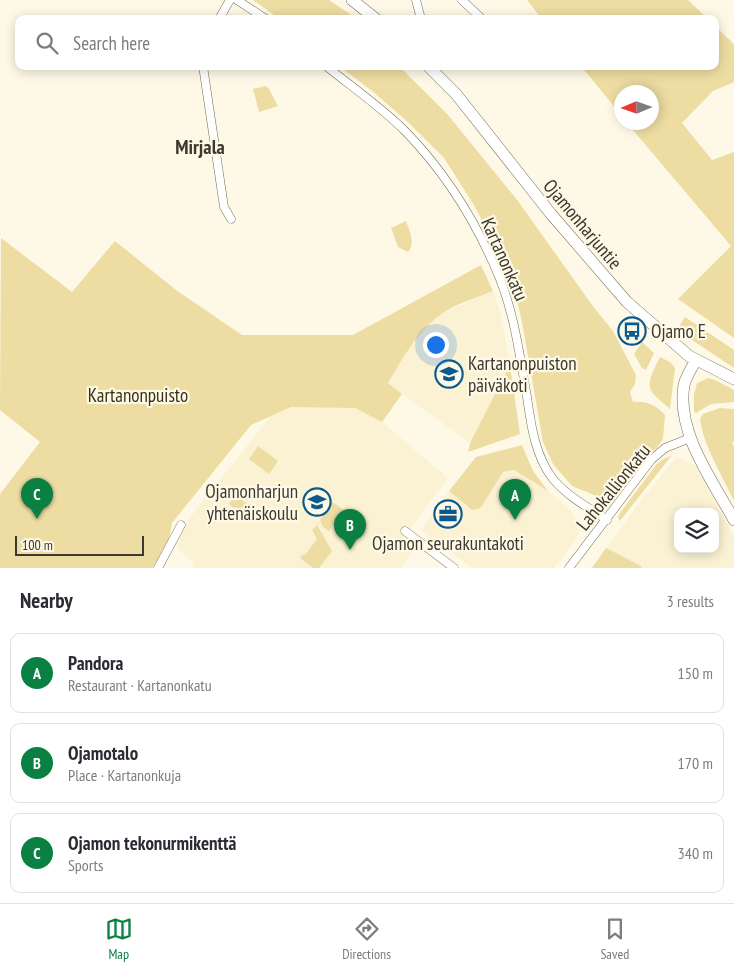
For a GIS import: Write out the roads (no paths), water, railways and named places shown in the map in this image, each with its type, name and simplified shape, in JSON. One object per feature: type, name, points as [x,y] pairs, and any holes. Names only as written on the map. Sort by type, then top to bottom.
[{"type":"main road","points":[[352,0],[371,15]]},
{"type":"main road","name":"Ojamonharjuntie","points":[[432,70],[456,94],[551,214],[627,302],[696,360],[734,379]]},
{"type":"main road","points":[[696,360],[684,383],[682,403],[690,438],[734,520]]},
{"type":"street","points":[[222,15],[230,0]]},
{"type":"street","points":[[237,0],[260,15]]},
{"type":"street","points":[[416,0],[420,15]]},
{"type":"street","points":[[462,0],[478,15]]},
{"type":"street","points":[[204,70],[224,207],[231,219]]},
{"type":"street","name":"Kartanonkatu","points":[[331,70],[404,130],[444,177],[472,222],[500,279],[510,308],[534,437],[545,466],[553,479],[565,491],[607,520]]},
{"type":"street","name":"Lahokallionkatu","points":[[569,568],[651,460],[665,448],[690,438]]},
{"type":"street","points":[[158,568],[181,525]]},
{"type":"street","points":[[405,530],[454,568]]},
{"type":"place","name":"Ojamo E","points":[[632,331]]},
{"type":"place","name":"Kartanonpuiston päiväkoti","points":[[449,374]]},
{"type":"place","name":"Ojamonharjun yhtenäiskoulu","points":[[317,502]]},
{"type":"place","name":"Ojamon seurakuntakoti","points":[[448,514]]},
{"type":"place","name":"Ojamon tekonurmikenttä","points":[[37,519]]},
{"type":"place","name":"Pandora","points":[[515,520]]},
{"type":"place","name":"Ojamotalo","points":[[350,550]]},
{"type":"district","name":"Mirjala","points":[[200,147]]},
{"type":"park label","name":"Kartanonpuisto","points":[[138,395]]}]
